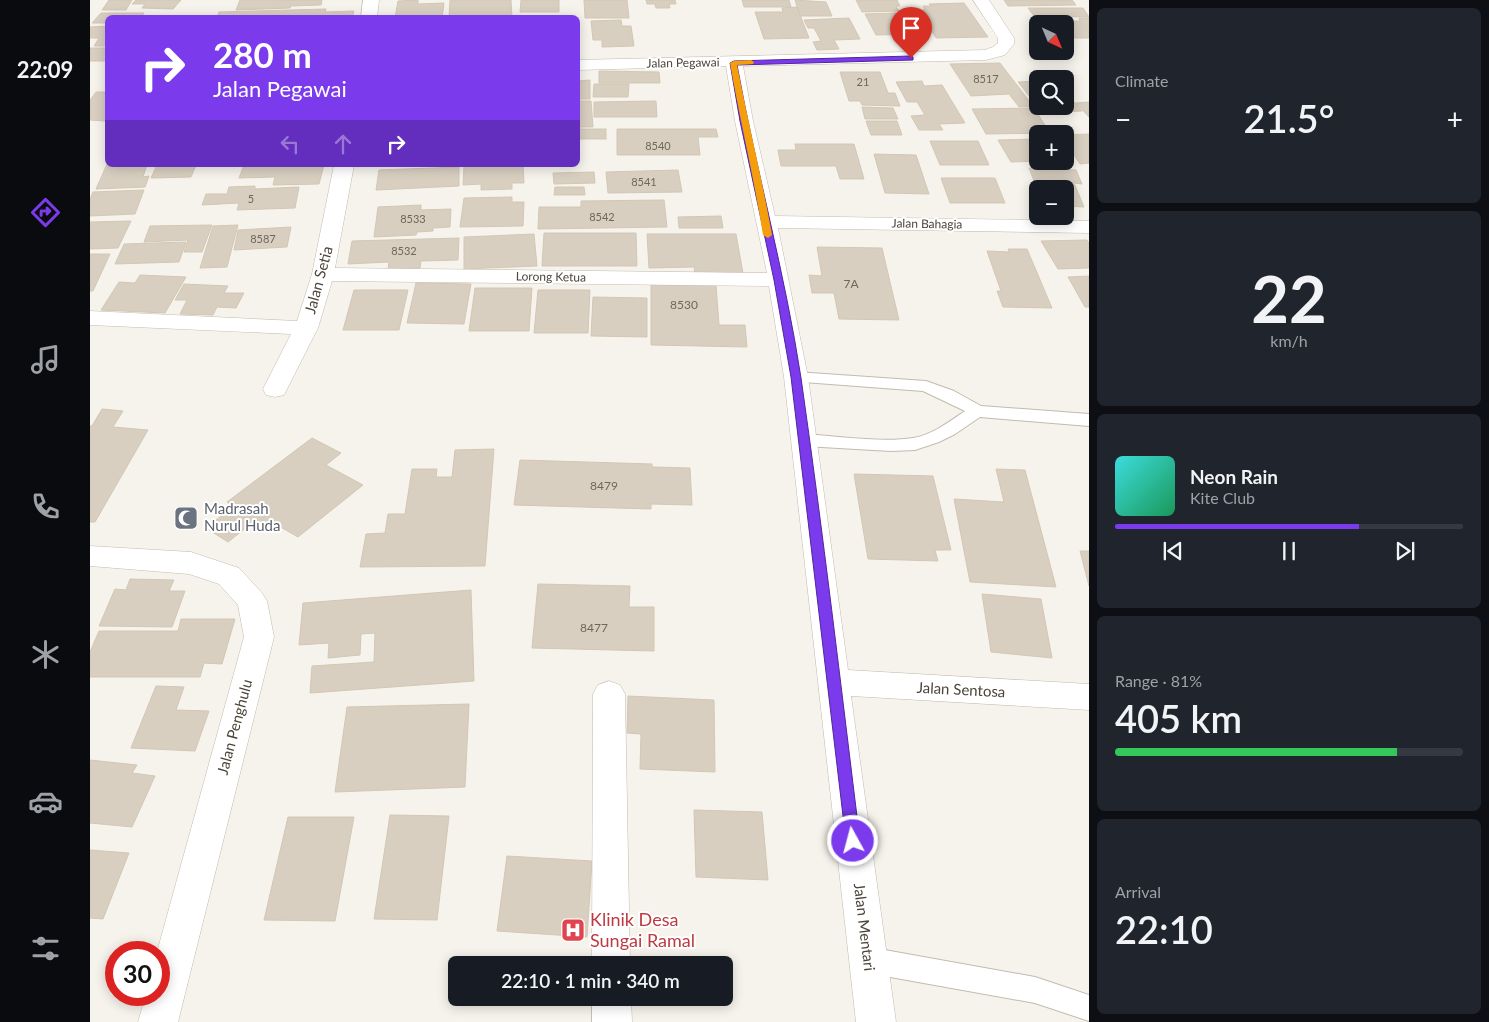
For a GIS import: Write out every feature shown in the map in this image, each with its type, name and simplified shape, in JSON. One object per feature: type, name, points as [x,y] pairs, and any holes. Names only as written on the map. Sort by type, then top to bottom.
[{"type":"street","points":[[369,15],[371,0]]},
{"type":"street","name":"Jalan Pegawai","points":[[580,65],[734,63],[986,55],[999,51],[1006,44],[1006,38],[981,0]]},
{"type":"street","name":"Jalan Mentari","points":[[734,63],[796,377],[876,1022]]},
{"type":"street","name":"Jalan Setia","points":[[275,389],[306,328],[322,274],[344,167]]},
{"type":"street","name":"Jalan Bahagia","points":[[765,222],[1089,227]]},
{"type":"street","name":"Lorong Ketua","points":[[322,274],[778,280]]},
{"type":"street","points":[[90,318],[306,328]]},
{"type":"street","name":"Jalan Penghulu","points":[[90,556],[191,563],[229,576],[252,601],[259,637],[158,1022]]},
{"type":"street","name":"Jalan Sentosa","points":[[834,682],[1089,697]]},
{"type":"street","points":[[609,694],[611,956]]},
{"type":"street","points":[[612,1006],[612,1022]]},
{"type":"lane","points":[[796,377],[926,386],[948,395],[976,411],[1089,420]]},
{"type":"lane","points":[[804,440],[891,445],[915,444],[949,430],[976,411]]},
{"type":"lane","points":[[868,960],[1035,990],[1089,1008]]},
{"type":"building","points":[[109,0],[132,0],[126,10],[102,10]]},
{"type":"building","points":[[136,0],[181,0],[173,9],[142,8],[145,4],[132,4]]},
{"type":"building","points":[[240,0],[322,0],[321,5],[236,10]]},
{"type":"building","points":[[418,0],[418,4],[444,3],[442,15],[396,15],[398,1]]},
{"type":"building","points":[[450,0],[511,0],[512,15],[449,15]]},
{"type":"building","points":[[521,0],[559,0],[559,12],[520,12]]},
{"type":"building","points":[[584,0],[627,0],[629,18],[585,18]]},
{"type":"building","points":[[646,0],[675,0],[676,4],[669,4],[670,8],[656,8],[655,4],[647,4]]},
{"type":"building","points":[[742,0],[789,0],[791,7],[744,7]]},
{"type":"building","points":[[795,0],[826,2],[832,16],[800,16]]},
{"type":"building","points":[[856,0],[897,0],[900,6],[896,6],[899,11],[862,12]]},
{"type":"building","points":[[1004,0],[1072,0],[1076,5],[1008,6]]},
{"type":"building","points":[[964,3],[988,37],[936,38],[919,10],[925,10],[923,6],[931,6],[929,4]]},
{"type":"building","points":[[797,7],[809,38],[764,39],[755,12],[783,12],[782,8]]},
{"type":"building","points":[[1028,8],[1083,8],[1089,17],[1074,17],[1074,15],[1033,15]]},
{"type":"building","points":[[326,9],[325,12],[354,11],[353,15],[218,15],[219,12]]},
{"type":"building","points":[[101,13],[144,13],[143,15],[105,15],[105,23],[92,23]]},
{"type":"building","points":[[896,13],[903,25],[913,25],[919,34],[876,35],[865,14]]},
{"type":"building","points":[[849,18],[860,39],[834,40],[839,49],[817,50],[813,42],[821,41],[814,28],[808,28],[804,20]]},
{"type":"building","points":[[1079,18],[1089,18],[1089,38],[1074,38],[1074,21],[1080,21]]},
{"type":"building","points":[[621,20],[622,26],[631,26],[634,46],[602,47],[602,40],[593,40],[591,21]]},
{"type":"building","points":[[105,26],[105,46],[94,46],[99,38],[90,38],[90,27]]},
{"type":"building","points":[[90,48],[105,48],[105,61],[90,61]]},
{"type":"building","points":[[1000,63],[1029,101],[1029,106],[1019,107],[1009,94],[971,96],[950,64]]},
{"type":"building","points":[[599,71],[659,72],[660,83],[599,83]]},
{"type":"building","points":[[840,72],[880,72],[888,93],[895,93],[900,106],[862,105],[860,101],[849,101]]},
{"type":"building","points":[[590,80],[590,99],[580,99],[580,81]]},
{"type":"building","points":[[922,81],[924,86],[942,85],[965,123],[939,124],[943,130],[919,130],[911,116],[925,115],[917,102],[907,102],[896,82]]},
{"type":"building","points":[[1029,81],[1029,96],[1018,82]]},
{"type":"building","points":[[594,84],[629,84],[628,97],[593,97]]},
{"type":"building","points":[[96,92],[105,92],[105,121],[90,120],[90,100]]},
{"type":"building","points":[[580,101],[591,101],[593,127],[580,127]]},
{"type":"building","points":[[656,101],[657,117],[594,117],[594,102]]},
{"type":"building","points":[[1074,102],[1082,111],[1074,111]]},
{"type":"building","points":[[1089,102],[1089,117],[1076,103]]},
{"type":"building","points":[[862,107],[893,108],[898,119],[865,119]]},
{"type":"building","points":[[1029,108],[1029,115],[1038,115],[1045,125],[1029,125],[1029,133],[986,134],[972,109]]},
{"type":"building","points":[[866,121],[897,121],[902,135],[871,135]]},
{"type":"building","points":[[580,129],[606,129],[606,139],[580,139]]},
{"type":"building","points":[[617,129],[716,129],[718,137],[698,137],[700,155],[617,155]]},
{"type":"building","points":[[1089,134],[1089,163],[1080,164],[1074,155],[1074,135]]},
{"type":"building","points":[[1029,139],[1029,161],[1011,162],[998,140]]},
{"type":"building","points":[[930,141],[978,141],[989,165],[940,165]]},
{"type":"building","points":[[795,144],[854,144],[864,179],[840,179],[836,166],[781,166],[778,150],[796,150]]},
{"type":"building","points":[[874,154],[916,155],[929,194],[885,193]]},
{"type":"building","points":[[106,167],[146,167],[143,177],[149,176],[145,187],[96,189]]},
{"type":"building","points":[[156,167],[195,167],[191,177],[151,178]]},
{"type":"building","points":[[243,167],[323,167],[319,184],[273,185],[275,177],[239,178]]},
{"type":"building","points":[[459,167],[459,186],[376,190],[379,170]]},
{"type":"building","points":[[464,167],[523,167],[524,183],[512,183],[512,189],[481,190],[481,184],[463,185]]},
{"type":"building","points":[[678,170],[682,192],[608,193],[606,172]]},
{"type":"building","points":[[1030,170],[1076,170],[1082,184],[1074,183],[1074,180],[1034,180]]},
{"type":"building","points":[[594,172],[595,183],[554,184],[553,173]]},
{"type":"building","points":[[941,178],[995,178],[1005,203],[950,203]]},
{"type":"building","points":[[1074,183],[1084,207],[1074,206]]},
{"type":"building","points":[[255,186],[255,189],[299,187],[295,208],[237,210],[239,203],[202,205],[206,194],[227,194],[229,187]]},
{"type":"building","points":[[555,187],[584,187],[585,195],[554,195]]},
{"type":"building","points":[[144,190],[135,214],[90,216],[90,199],[93,192]]},
{"type":"building","points":[[512,197],[512,202],[524,202],[523,226],[460,227],[464,198]]},
{"type":"building","points":[[664,200],[667,227],[538,229],[539,207],[581,207],[581,201]]},
{"type":"building","points":[[421,205],[421,210],[451,209],[450,227],[433,228],[433,231],[417,232],[416,235],[374,237],[378,207]]},
{"type":"building","points":[[721,216],[723,228],[679,228],[678,217]]},
{"type":"building","points":[[131,221],[118,248],[90,249],[90,222]]},
{"type":"building","points":[[212,225],[202,252],[184,252],[188,240],[144,242],[150,226]]},
{"type":"building","points":[[238,225],[227,267],[200,268],[213,226]]},
{"type":"building","points":[[291,227],[287,247],[234,250],[238,230]]},
{"type":"building","points":[[544,233],[636,233],[637,266],[542,266]]},
{"type":"building","points":[[534,234],[537,266],[464,269],[464,237]]},
{"type":"building","points":[[647,234],[736,234],[743,273],[695,274],[694,267],[649,268]]},
{"type":"building","points":[[459,238],[458,260],[421,261],[420,268],[388,269],[389,262],[348,264],[352,241]]},
{"type":"building","points":[[1087,240],[1089,243],[1089,268],[1058,269],[1041,241]]},
{"type":"building","points":[[186,242],[179,262],[115,264],[124,244]]},
{"type":"building","points":[[817,247],[882,248],[899,320],[839,319],[834,293],[812,293],[809,275],[822,276]]},
{"type":"building","points":[[1008,249],[1027,249],[1052,308],[1003,307],[997,291],[1001,291],[987,251],[1009,252]]},
{"type":"building","points":[[90,254],[110,254],[93,291],[90,291]]},
{"type":"building","points":[[140,275],[186,277],[165,313],[101,310],[119,282],[135,283]]},
{"type":"building","points":[[1089,276],[1089,307],[1085,307],[1068,277]]},
{"type":"building","points":[[416,283],[471,284],[464,324],[407,323]]},
{"type":"building","points":[[184,284],[228,286],[224,293],[244,293],[236,308],[217,307],[213,315],[180,314],[187,300],[175,300]]},
{"type":"building","points":[[651,284],[716,285],[719,325],[745,325],[747,347],[651,345]]},
{"type":"building","points":[[475,288],[532,288],[529,331],[469,331]]},
{"type":"building","points":[[354,290],[408,290],[399,330],[343,330]]},
{"type":"building","points":[[538,290],[590,290],[588,333],[534,333]]},
{"type":"building","points":[[593,297],[647,298],[647,337],[591,336]]},
{"type":"building","points":[[102,409],[123,411],[113,427],[148,430],[95,522],[90,522],[90,426],[92,426]]},
{"type":"building","points":[[312,438],[341,453],[326,465],[363,485],[298,537],[277,525],[272,528],[256,520],[228,542],[206,528],[234,506],[227,502]]},
{"type":"building","points":[[494,449],[485,566],[360,567],[366,534],[385,533],[388,514],[405,514],[412,469],[437,469],[436,477],[452,477],[455,450]]},
{"type":"building","points":[[520,460],[652,464],[652,467],[690,468],[692,505],[651,504],[651,509],[514,505]]},
{"type":"building","points":[[996,469],[1025,470],[1056,587],[970,582],[954,499],[1004,502]]},
{"type":"building","points":[[854,474],[933,476],[951,550],[935,550],[938,561],[868,559]]},
{"type":"building","points":[[1080,551],[1089,551],[1089,586]]},
{"type":"building","points":[[130,579],[174,580],[169,591],[185,591],[172,627],[99,626],[115,589],[126,590]]},
{"type":"building","points":[[538,584],[630,586],[629,607],[654,607],[654,651],[532,648]]},
{"type":"building","points":[[471,590],[474,681],[310,693],[312,666],[374,662],[375,633],[361,634],[360,655],[328,658],[329,643],[299,645],[303,603]]},
{"type":"building","points":[[982,594],[1041,599],[1052,658],[991,652]]},
{"type":"building","points":[[181,619],[235,619],[222,664],[204,663],[200,677],[90,677],[90,652],[99,631],[178,631]]},
{"type":"building","points":[[156,686],[184,687],[176,710],[209,711],[195,751],[131,748]]},
{"type":"building","points":[[628,696],[714,700],[715,772],[640,769],[641,734],[627,733]]},
{"type":"building","points":[[469,704],[465,787],[335,792],[347,707]]},
{"type":"building","points":[[90,760],[137,765],[132,773],[155,776],[132,827],[90,823]]},
{"type":"building","points":[[694,810],[762,812],[768,880],[696,877]]},
{"type":"building","points":[[390,815],[449,816],[437,920],[374,919]]},
{"type":"building","points":[[288,817],[354,817],[335,921],[264,920]]},
{"type":"building","points":[[90,850],[129,853],[103,919],[90,918]]},
{"type":"building","points":[[507,856],[592,861],[587,937],[497,931]]},
{"type":"slow traffic","points":[[751,62],[734,63],[768,235]]},
{"type":"place","name":"Madrasah Nurul Huda","points":[[186,518]]},
{"type":"place","name":"Klinik Desa Sungai Ramal","points":[[573,930]]},
{"type":"route","points":[[853,841],[796,377],[734,63],[911,58]]}]
